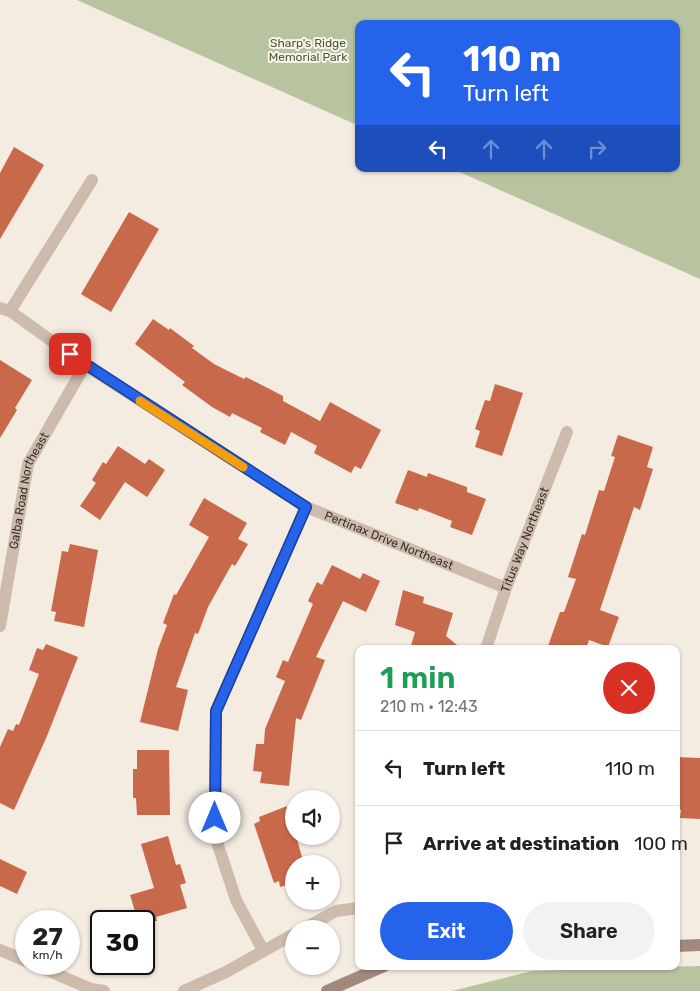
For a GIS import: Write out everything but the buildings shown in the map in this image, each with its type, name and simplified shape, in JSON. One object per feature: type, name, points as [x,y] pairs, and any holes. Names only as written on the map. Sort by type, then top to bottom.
[{"type":"main road","points":[[680,946],[700,945]]},
{"type":"main road","points":[[327,991],[375,970]]},
{"type":"street","points":[[5,309],[92,180]]},
{"type":"street","name":"Pertinax Drive Northeast","points":[[5,309],[85,365],[306,507],[506,588]]},
{"type":"street","name":"Galba Road Northeast","points":[[0,626],[28,464],[85,365]]},
{"type":"street","name":"Titus Way Northeast","points":[[487,645],[506,588],[567,432]]},
{"type":"street","points":[[263,950],[236,900],[215,836],[216,711],[306,507]]},
{"type":"street","points":[[319,920],[336,910],[355,908]]},
{"type":"street","points":[[184,991],[226,972],[285,939]]},
{"type":"street","points":[[0,950],[15,956]]},
{"type":"street","points":[[60,975],[91,988],[104,991]]},
{"type":"green space","name":"Sharp's Ridge Memorial Park","points":[[77,0],[700,0],[700,279],[460,172],[680,172],[680,20],[355,20],[355,124]]},
{"type":"green space","points":[[700,966],[700,991],[452,991],[532,971],[680,970],[680,967]]},
{"type":"slow traffic","points":[[140,401],[243,467]]},
{"type":"route","points":[[70,354],[306,507],[216,711],[215,818]]}]
